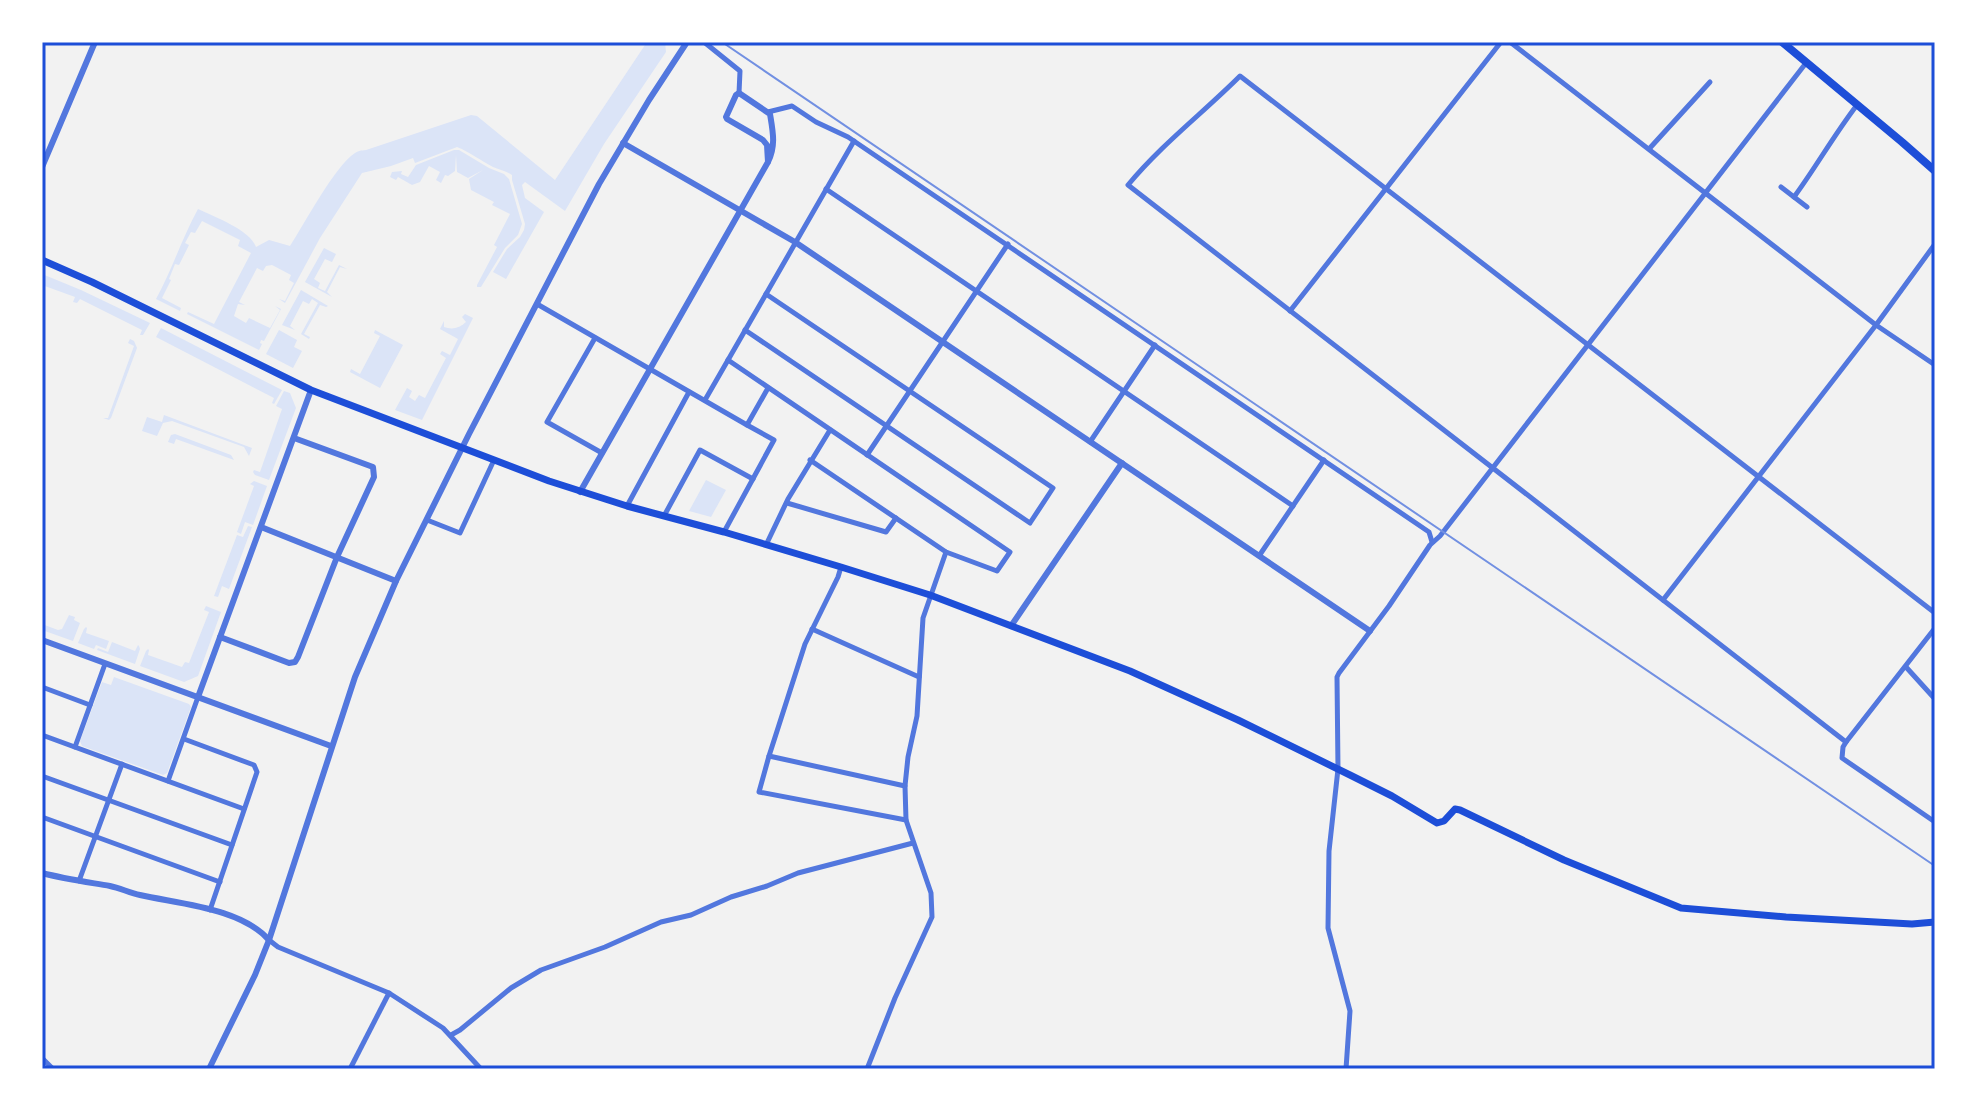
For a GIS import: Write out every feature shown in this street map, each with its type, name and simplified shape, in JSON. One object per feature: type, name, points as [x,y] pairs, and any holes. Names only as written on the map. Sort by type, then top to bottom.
[{"type":"main road","points":[[1782,42],[1935,171]]},
{"type":"main road","points":[[42,260],[311,390],[391,422],[580,492],[930,595],[1155,682],[1338,769],[1437,823],[1444,821],[1453,810],[1460,810],[1544,851],[1681,908],[1912,924],[1935,922]]},
{"type":"street","points":[[42,167],[95,42]]},
{"type":"street","points":[[209,1069],[269,940],[355,677],[396,581],[623,143],[687,42]]},
{"type":"street","points":[[704,42],[740,71],[739,93],[726,117],[763,140],[767,145],[768,162]]},
{"type":"street","points":[[1290,311],[1501,42]]},
{"type":"street","points":[[1510,42],[1876,325],[1935,365]]},
{"type":"street","points":[[1346,1069],[1350,1011],[1328,928],[1329,851],[1338,769],[1337,677],[1432,542],[1440,536],[1807,62]]},
{"type":"street","points":[[1846,742],[1128,185],[1159,149],[1240,76],[1935,613]]},
{"type":"street","points":[[1649,149],[1710,82]]},
{"type":"street","points":[[580,492],[768,162],[774,146],[770,114],[739,93]]},
{"type":"street","points":[[1794,197],[1857,104]]},
{"type":"street","points":[[767,112],[792,106],[854,141],[1429,532],[1432,542]]},
{"type":"street","points":[[705,400],[854,141]]},
{"type":"street","points":[[623,143],[795,242],[1370,631]]},
{"type":"street","points":[[1781,187],[1807,207]]},
{"type":"street","points":[[826,189],[1293,506]]},
{"type":"street","points":[[867,455],[1008,244]]},
{"type":"street","points":[[1663,600],[1935,244]]},
{"type":"street","points":[[745,330],[1030,523],[1053,488],[766,294]]},
{"type":"street","points":[[537,304],[774,440],[724,532]]},
{"type":"street","points":[[595,338],[547,422],[602,453]]},
{"type":"street","points":[[1090,442],[1155,345]]},
{"type":"street","points":[[728,360],[1010,552],[997,571],[946,552],[810,460]]},
{"type":"street","points":[[747,425],[768,388]]},
{"type":"street","points":[[168,781],[311,390]]},
{"type":"street","points":[[627,506],[689,392]]},
{"type":"street","points":[[766,545],[810,460],[830,430]]},
{"type":"street","points":[[220,637],[289,663],[295,662],[337,557],[374,477],[373,467],[294,438]]},
{"type":"street","points":[[664,516],[700,450],[753,479]]},
{"type":"street","points":[[427,520],[460,533],[494,460]]},
{"type":"street","points":[[1259,556],[1324,460]]},
{"type":"street","points":[[1011,626],[1122,463]]},
{"type":"street","points":[[787,503],[886,532],[896,518]]},
{"type":"street","points":[[261,527],[396,581]]},
{"type":"street","points":[[867,1069],[932,917],[931,893],[906,820],[905,786],[917,716],[923,618],[946,552]]},
{"type":"street","points":[[841,567],[805,644],[759,792],[906,820]]},
{"type":"street","points":[[1935,628],[1846,742],[1842,758],[1935,822]]},
{"type":"street","points":[[812,629],[919,677]]},
{"type":"street","points":[[42,640],[331,746]]},
{"type":"street","points":[[75,747],[105,664]]},
{"type":"street","points":[[1906,667],[1935,699]]},
{"type":"street","points":[[42,687],[90,705]]},
{"type":"street","points":[[42,735],[244,809]]},
{"type":"street","points":[[184,739],[254,765],[257,772],[210,910]]},
{"type":"street","points":[[769,756],[905,786]]},
{"type":"street","points":[[79,882],[122,764]]},
{"type":"street","points":[[42,776],[232,845]]},
{"type":"street","points":[[42,817],[220,882]]},
{"type":"street","points":[[451,1035],[511,988],[541,970],[605,947],[661,922],[691,915],[798,873],[913,843]]},
{"type":"street","points":[[42,873],[113,886],[138,895],[191,904],[230,916],[260,930],[278,947],[389,993],[451,1035],[481,1069]]},
{"type":"street","points":[[350,1069],[389,993]]},
{"type":"street","points":[[42,1058],[53,1069]]},
{"type":"shaded area","points":[[645,42],[665,42],[666,52],[604,144],[565,211],[525,182],[522,185],[525,198],[544,212],[506,279],[493,272],[507,249],[520,237],[525,224],[512,175],[457,147],[415,163],[413,158],[362,173],[320,238],[285,303],[279,299],[285,301],[294,283],[289,280],[291,275],[272,265],[266,266],[263,271],[257,268],[239,302],[245,305],[238,304],[234,316],[246,323],[249,318],[270,328],[280,310],[275,306],[281,309],[264,341],[261,340],[259,350],[187,314],[214,324],[251,253],[238,246],[240,240],[202,221],[185,243],[189,245],[179,265],[175,264],[162,298],[181,308],[180,311],[156,299],[198,209],[247,235],[256,247],[269,240],[290,246],[329,183],[355,153],[471,115],[477,116],[555,180]]},
{"type":"shaded area","points":[[454,150],[509,179],[522,224],[518,235],[505,248],[481,287],[477,285],[510,214],[471,190],[469,179],[483,170],[468,178],[457,172],[456,155],[455,171],[445,175],[441,183],[436,180],[440,172],[429,166],[420,182],[412,185],[398,177],[396,180],[390,177],[392,172],[402,171],[401,174],[408,177],[416,165]]},
{"type":"shaded area","points":[[324,248],[336,254],[332,262],[325,259],[314,279],[320,283],[318,288],[325,291],[339,265],[347,269],[340,267],[327,292],[332,297],[305,282]]},
{"type":"shaded area","points":[[42,274],[150,323],[140,335],[142,330],[80,299],[77,303],[73,302],[75,297],[42,285]]},
{"type":"shaded area","points":[[301,290],[328,306],[320,305],[304,334],[309,339],[301,334],[318,303],[312,299],[309,304],[303,301],[290,326],[295,330],[282,325]]},
{"type":"shaded area","points":[[465,314],[473,318],[422,420],[395,410],[407,388],[412,391],[409,397],[415,401],[419,395],[425,398],[446,358],[440,354],[442,351],[450,355],[458,339],[440,329],[444,321],[447,328],[461,326],[466,322],[462,317]]},
{"type":"shaded area","points":[[161,328],[282,390],[274,404],[274,398],[156,337]]},
{"type":"shaded area","points":[[279,330],[297,340],[294,347],[302,351],[293,368],[266,354]]},
{"type":"shaded area","points":[[375,330],[403,345],[380,388],[350,372],[351,369],[360,374],[380,336],[374,333]]},
{"type":"shaded area","points":[[130,339],[137,348],[109,420],[103,418],[108,418],[134,346],[128,343]]},
{"type":"shaded area","points":[[284,391],[290,393],[296,408],[269,480],[253,472],[260,472],[282,409],[276,406]]},
{"type":"shaded area","points":[[164,415],[252,448],[249,456],[244,447],[172,421],[163,423],[157,436],[142,431],[147,417],[162,422]]},
{"type":"shaded area","points":[[175,434],[231,455],[234,460],[176,439],[174,444],[168,442]]},
{"type":"shaded area","points":[[706,480],[726,490],[711,517],[689,511]]},
{"type":"shaded area","points":[[254,481],[267,486],[253,525],[245,522],[241,534],[237,532],[254,486],[250,484]]},
{"type":"shaded area","points":[[248,526],[252,527],[229,589],[222,586],[218,597],[214,596],[237,535],[243,537]]},
{"type":"shaded area","points":[[206,606],[221,612],[198,676],[184,682],[140,666],[148,649],[148,655],[182,667],[185,662],[189,663],[209,612],[204,610]]},
{"type":"shaded area","points":[[69,615],[80,623],[73,641],[42,630],[42,624],[62,629]]},
{"type":"shaded area","points":[[86,627],[86,633],[109,641],[106,649],[96,645],[94,649],[78,643]]},
{"type":"shaded area","points":[[112,642],[135,651],[138,645],[140,649],[135,664],[97,650],[108,652]]},
{"type":"shaded area","points":[[114,677],[191,707],[167,773],[163,775],[82,746],[80,741],[102,682],[111,685]]},
{"type":"railway","points":[[722,42],[1935,866]]}]
